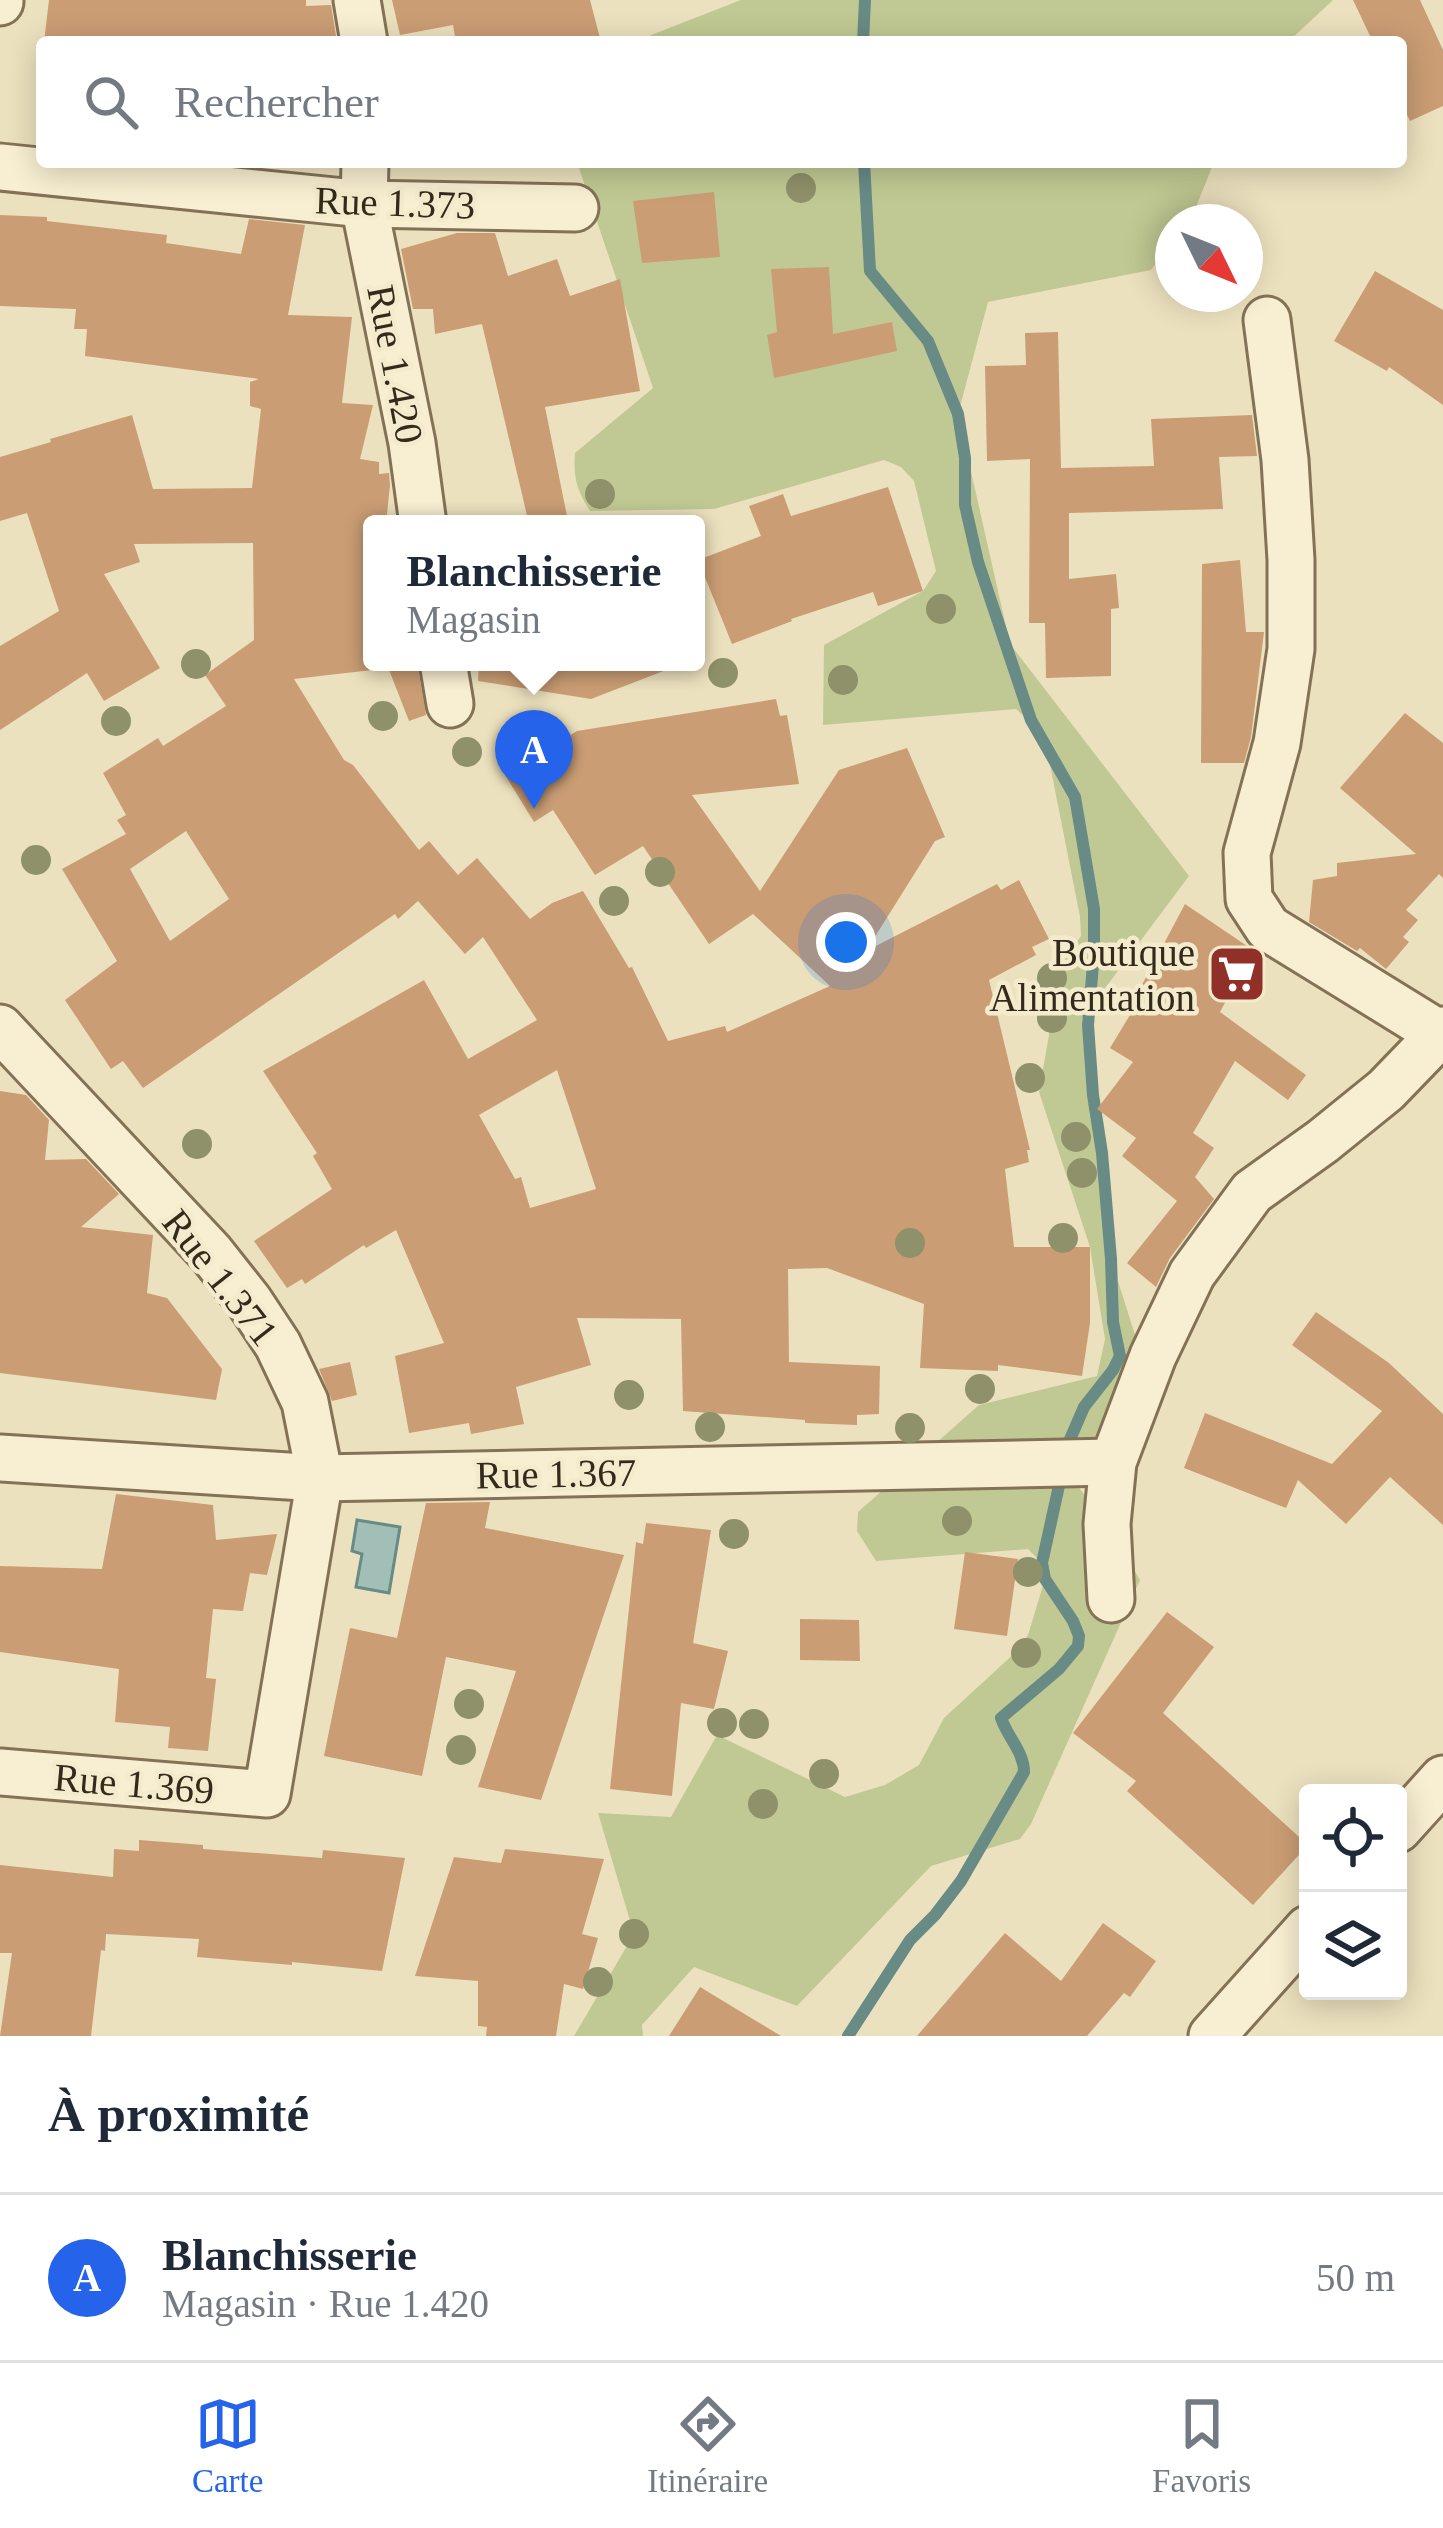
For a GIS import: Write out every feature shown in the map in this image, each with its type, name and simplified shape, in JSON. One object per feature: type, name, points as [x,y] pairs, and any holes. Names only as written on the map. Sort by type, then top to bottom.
[{"type":"street","points":[[357,0],[363,36]]},
{"type":"street","name":"Rue 1.373","points":[[0,167],[365,183],[575,208]]},
{"type":"street","name":"Rue 1.420","points":[[365,183],[422,515]]},
{"type":"street","points":[[1112,1598],[1107,1524],[1113,1462],[1153,1356],[1192,1274],[1252,1192],[1386,1090],[1442,1032],[1268,928],[1250,899],[1247,853],[1277,742],[1291,649],[1285,460],[1268,320]]},
{"type":"street","name":"Rue 1.371","points":[[0,1028],[211,1253],[278,1346],[305,1402],[320,1478],[267,1794]]},
{"type":"street","name":"Rue 1.367","points":[[0,1458],[320,1478],[1113,1462]]},
{"type":"street","name":"Rue 1.369","points":[[0,1772],[267,1794]]},
{"type":"street","points":[[1407,1819],[1443,1779]]},
{"type":"street","points":[[1212,2036],[1299,1939]]},
{"type":"green space","points":[[741,0],[1333,0],[1294,36],[651,35]]},
{"type":"green space","points":[[579,168],[1212,168],[1197,204],[1155,204],[1155,265],[1151,270],[988,302],[958,414],[1010,644],[1189,876],[1082,1019],[1097,1109],[1111,1259],[1136,1338],[1080,1489],[1140,1580],[1031,1824],[1020,1839],[931,1866],[797,2006],[694,1967],[642,2025],[643,2036],[574,2036],[634,1934],[598,1813],[671,1817],[717,1735],[845,1797],[885,1785],[919,1765],[944,1718],[1017,1651],[1028,1635],[1045,1579],[1042,1563],[1028,1549],[876,1561],[857,1531],[858,1512],[979,1405],[1097,1376],[1105,1339],[1090,1247],[1039,1092],[1052,1018],[1052,978],[1081,936],[1044,734],[1016,709],[823,725],[824,645],[923,591],[936,571],[914,481],[901,467],[884,460],[714,509],[590,511],[577,484],[575,453],[653,388]]},
{"type":"water","points":[[357,1520],[400,1527],[389,1593],[356,1587],[362,1554],[352,1551]]},
{"type":"building","points":[[49,0],[306,0],[306,6],[331,5],[336,36],[45,36]]},
{"type":"building","points":[[392,0],[590,0],[599,36],[455,36],[453,25],[400,35]]},
{"type":"building","points":[[1353,0],[1420,0],[1443,50],[1443,106],[1410,121],[1407,36],[1370,36]]},
{"type":"building","points":[[714,192],[720,257],[642,263],[633,201]]},
{"type":"building","points":[[0,215],[47,217],[47,221],[167,235],[166,243],[241,254],[249,219],[305,225],[288,315],[352,317],[342,403],[373,405],[360,459],[379,462],[379,474],[389,473],[390,485],[387,515],[363,515],[363,671],[294,679],[344,760],[353,765],[419,850],[429,841],[458,875],[477,858],[530,919],[552,903],[583,891],[632,967],[668,1041],[725,1026],[727,1032],[830,986],[753,914],[709,944],[643,846],[595,875],[553,810],[534,822],[505,775],[577,731],[776,699],[780,716],[787,715],[799,784],[692,795],[760,891],[839,770],[907,748],[945,837],[935,841],[866,951],[997,884],[1001,890],[1019,880],[1049,939],[1032,947],[1036,955],[989,980],[1030,1150],[1029,1162],[1005,1169],[1014,1247],[1090,1247],[1090,1323],[1082,1376],[998,1365],[998,1371],[920,1368],[924,1304],[827,1268],[788,1269],[789,1362],[880,1366],[879,1414],[857,1415],[857,1425],[683,1411],[681,1319],[577,1318],[591,1365],[516,1387],[524,1424],[471,1434],[469,1423],[409,1433],[395,1356],[444,1343],[396,1230],[305,1284],[302,1279],[287,1288],[254,1241],[332,1189],[313,1156],[317,1153],[263,1071],[424,980],[468,1059],[537,1020],[483,937],[465,954],[418,901],[398,919],[395,914],[143,1088],[123,1061],[111,1069],[65,1000],[117,961],[62,869],[126,834],[117,820],[126,815],[103,773],[158,738],[163,746],[226,706],[205,675],[254,640],[253,543],[134,544],[140,562],[104,574],[160,668],[104,701],[87,673],[0,730],[0,646],[59,611],[27,513],[0,521],[0,457],[132,415],[153,489],[252,488],[261,409],[250,406],[250,382],[259,379],[85,356],[87,329],[74,329],[76,309],[0,306]],"holes":[[[186,831],[229,899],[170,941],[130,869]],[[557,1070],[596,1189],[530,1208],[521,1177],[515,1179],[479,1115]]]},
{"type":"building","points":[[457,233],[495,233],[508,276],[557,259],[570,296],[620,279],[640,391],[545,407],[567,515],[527,515],[482,324],[435,334],[433,309],[413,309],[401,249]]},
{"type":"building","points":[[829,267],[833,334],[892,322],[897,351],[774,378],[767,335],[777,332],[771,269]]},
{"type":"building","points":[[1375,271],[1443,310],[1443,405],[1389,367],[1387,371],[1334,341]]},
{"type":"building","points":[[1058,332],[1061,468],[1154,466],[1151,419],[1252,415],[1257,456],[1219,457],[1223,509],[1069,513],[1069,579],[1116,574],[1119,608],[1111,609],[1111,676],[1046,678],[1045,623],[1029,623],[1030,459],[987,461],[985,366],[1026,365],[1025,333]]},
{"type":"building","points":[[888,487],[923,591],[878,606],[873,592],[732,644],[705,577],[705,557],[761,536],[749,506],[783,494],[791,516]]},
{"type":"building","points":[[1240,560],[1246,632],[1264,632],[1251,737],[1244,763],[1201,763],[1202,564]]},
{"type":"building","points":[[390,671],[419,671],[426,715],[409,721]]},
{"type":"building","points":[[479,671],[663,671],[591,699],[478,681]]},
{"type":"building","points":[[1405,713],[1443,743],[1443,878],[1439,874],[1406,910],[1418,920],[1403,937],[1409,942],[1386,969],[1360,948],[1357,951],[1309,922],[1313,880],[1337,876],[1337,863],[1416,854],[1340,788]]},
{"type":"building","points":[[1185,904],[1253,950],[1220,1012],[1306,1075],[1288,1100],[1235,1061],[1193,1133],[1214,1148],[1195,1177],[1214,1199],[1170,1258],[1156,1287],[1127,1263],[1177,1201],[1122,1156],[1136,1138],[1097,1109],[1133,1062],[1110,1048]]},
{"type":"building","points":[[0,1091],[26,1095],[49,1120],[45,1160],[86,1159],[119,1194],[81,1227],[153,1235],[147,1293],[167,1298],[222,1369],[216,1400],[0,1373]]},
{"type":"building","points":[[1316,1312],[1389,1363],[1443,1414],[1443,1525],[1390,1477],[1346,1524],[1298,1480],[1286,1508],[1184,1468],[1205,1413],[1332,1464],[1382,1411],[1292,1345]]},
{"type":"building","points":[[350,1362],[357,1395],[332,1401],[319,1369]]},
{"type":"building","points":[[116,1494],[213,1505],[216,1540],[277,1534],[267,1575],[250,1573],[243,1611],[213,1609],[206,1678],[216,1679],[208,1751],[168,1748],[170,1727],[115,1722],[119,1669],[0,1652],[0,1566],[102,1569]]},
{"type":"building","points":[[490,1502],[485,1528],[624,1555],[541,1800],[478,1787],[516,1671],[446,1657],[422,1776],[324,1756],[350,1628],[397,1638],[426,1503]]},
{"type":"building","points":[[646,1523],[711,1530],[693,1643],[728,1651],[714,1709],[681,1703],[672,1796],[610,1789],[636,1542],[643,1544]]},
{"type":"building","points":[[965,1552],[1018,1559],[1007,1636],[954,1629]]},
{"type":"building","points":[[1167,1612],[1214,1647],[1163,1713],[1299,1837],[1299,1855],[1253,1905],[1127,1791],[1136,1781],[1073,1733]]},
{"type":"building","points":[[800,1619],[859,1620],[860,1661],[800,1660]]},
{"type":"building","points":[[139,1840],[322,1858],[323,1850],[405,1858],[382,1971],[197,1957],[199,1939],[106,1934],[91,2036],[0,2036],[12,1953],[0,1953],[0,1865],[113,1877],[114,1849],[139,1851]]},
{"type":"building","points":[[505,1849],[604,1859],[582,1934],[598,1938],[583,1989],[564,1984],[556,2036],[486,2036],[487,2027],[478,2026],[478,1981],[415,1976],[454,1857],[501,1863]]},
{"type":"building","points":[[1103,1923],[1156,1961],[1130,1997],[1124,1993],[1087,2036],[917,2036],[1005,1933],[1061,1981]]},
{"type":"building","points":[[700,1987],[781,2036],[669,2036]]},
{"type":"waterway","points":[[863,36],[865,0]]},
{"type":"waterway","points":[[864,168],[870,271],[928,341],[958,414],[965,458],[965,505],[978,562],[1031,720],[1075,797],[1094,909],[1088,1025],[1113,1322],[1120,1356],[1084,1407],[1065,1451]]},
{"type":"waterway","points":[[848,2036],[910,1940],[961,1881],[1024,1772],[1001,1718],[1059,1669],[1078,1646],[1073,1621],[1045,1579],[1042,1563],[1062,1472]]},
{"type":"place","name":"Blanchisserie","points":[[534,809]]},
{"type":"place","name":"Boutique Alimentation","points":[[1237,974]]}]
